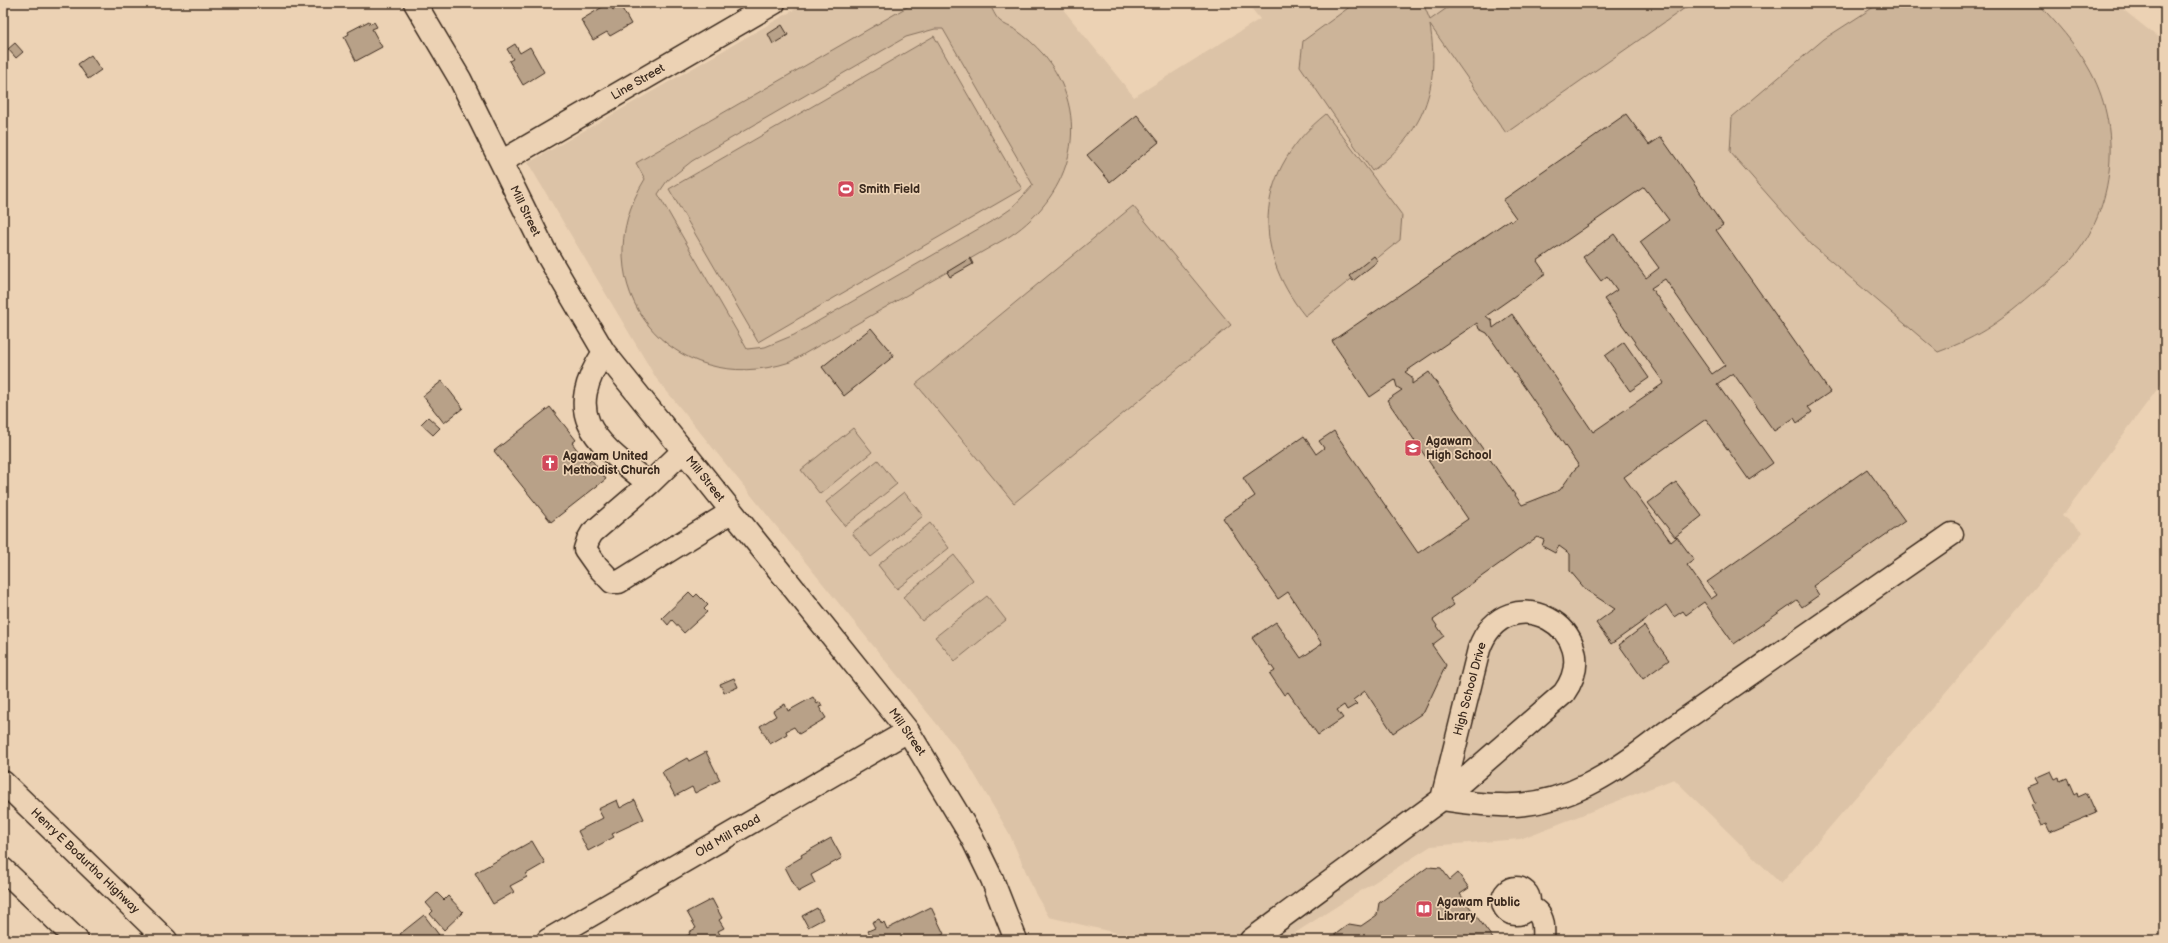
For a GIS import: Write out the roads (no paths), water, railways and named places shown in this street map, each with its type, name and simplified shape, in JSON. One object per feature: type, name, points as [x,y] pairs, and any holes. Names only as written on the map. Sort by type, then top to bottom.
[{"type":"main road","name":"Mill Street","points":[[415,3],[460,79],[549,259],[604,352],[682,452],[908,731],[971,836],[999,894],[1016,940]]},
{"type":"main road","name":"Line Street","points":[[501,162],[774,3]]},
{"type":"main road","points":[[604,352],[593,369],[586,385],[584,402],[587,420],[594,435],[649,484]]},
{"type":"main road","points":[[682,452],[588,540],[585,549],[597,566],[612,582],[619,582],[732,512]]},
{"type":"main road","points":[[1442,799],[1501,806],[1530,803],[1559,797],[1584,788],[1629,761],[1665,733],[1952,534]]},
{"type":"main road","name":"High School Drive","points":[[1251,940],[1442,799],[1558,698],[1567,687],[1574,668],[1573,648],[1564,630],[1548,617],[1535,613],[1514,614],[1494,624],[1485,635],[1479,649],[1442,799]]},
{"type":"main road","name":"Old Mill Road","points":[[553,939],[908,731]]},
{"type":"main road","name":"Henry E Bodurtha Highway","points":[[3,782],[166,940]]},
{"type":"main road","points":[[3,869],[77,940]]},
{"type":"main road","points":[[1528,907],[1538,912],[1541,917],[1543,940]]},
{"type":"place","name":"Smith Field","points":[[846,189]]},
{"type":"place","name":"Agawam High School","points":[[1413,448]]},
{"type":"place","name":"Agawam United Methodist Church","points":[[550,463]]},
{"type":"place","name":"Agawam Public Library","points":[[1424,909]]}]
